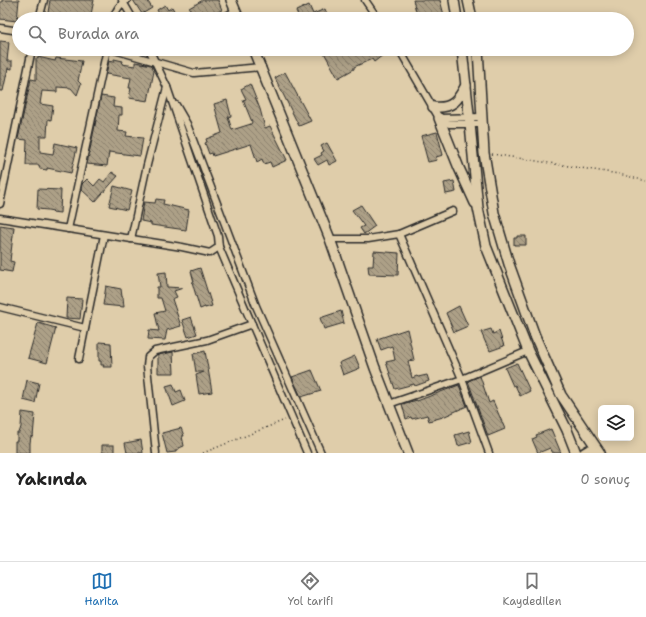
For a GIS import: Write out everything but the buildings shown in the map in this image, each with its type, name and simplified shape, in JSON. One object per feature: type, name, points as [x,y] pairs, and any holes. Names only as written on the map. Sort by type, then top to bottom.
[{"type":"street","points":[[41,12],[44,0]]},
{"type":"street","points":[[231,0],[237,12]]},
{"type":"street","points":[[365,0],[373,12]]},
{"type":"street","points":[[454,0],[456,12]]},
{"type":"street","points":[[468,0],[471,12]]},
{"type":"street","points":[[116,12],[124,1],[130,12]]},
{"type":"street","points":[[0,28],[12,30]]},
{"type":"street","points":[[0,204],[31,56]]},
{"type":"street","points":[[68,229],[105,56]]},
{"type":"street","points":[[135,56],[194,73],[262,68]]},
{"type":"street","points":[[153,56],[167,87],[187,124],[256,306],[321,453]]},
{"type":"street","points":[[256,56],[330,239],[375,368],[408,453]]},
{"type":"street","points":[[403,56],[439,118],[459,168],[478,208]]},
{"type":"street","points":[[463,56],[478,208],[486,246],[528,351],[567,430],[576,453]]},
{"type":"street","points":[[478,56],[484,153],[494,213],[509,264],[535,336],[561,395],[599,452]]},
{"type":"street","points":[[433,107],[442,108],[451,104],[458,99],[466,85]]},
{"type":"street","points":[[131,239],[147,165],[167,87]]},
{"type":"street","points":[[167,87],[218,236],[219,247],[307,453]]},
{"type":"street","points":[[439,118],[448,124],[482,120]]},
{"type":"street","points":[[330,239],[368,239],[399,234],[453,211]]},
{"type":"street","points":[[0,218],[182,247],[210,253],[219,247]]},
{"type":"street","points":[[399,234],[462,379],[490,453]]},
{"type":"street","points":[[79,359],[104,235]]},
{"type":"street","points":[[0,307],[85,328]]},
{"type":"street","points":[[156,453],[147,366],[148,357],[155,351],[207,340],[252,324]]},
{"type":"street","points":[[389,404],[462,379],[528,351]]},
{"type":"street","points":[[584,453],[589,450],[599,452]]},
{"type":"path","points":[[484,153],[619,174],[646,181]]},
{"type":"path","points":[[203,453],[292,417]]}]
